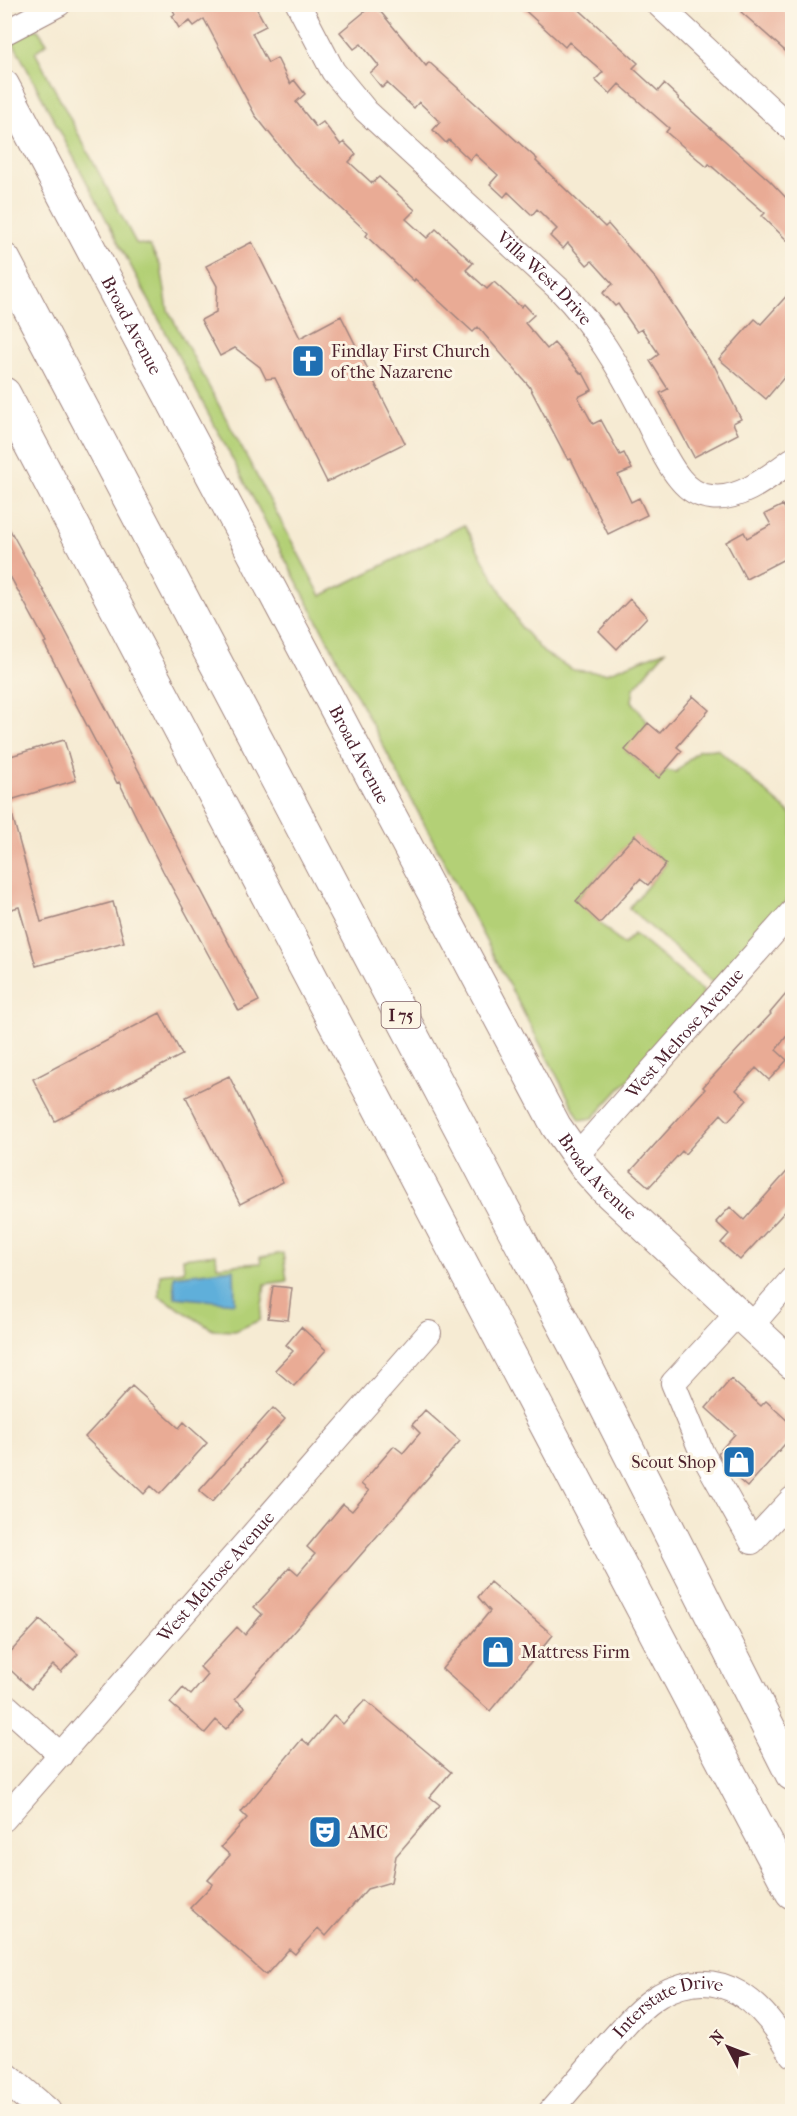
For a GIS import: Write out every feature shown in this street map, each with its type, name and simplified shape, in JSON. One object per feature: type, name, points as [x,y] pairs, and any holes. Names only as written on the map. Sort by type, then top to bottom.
[{"type":"highway","name":"I 75","points":[[4,260],[580,1355],[792,1774]]},
{"type":"highway","points":[[4,394],[792,1892]]},
{"type":"main road","name":"Broad Avenue","points":[[4,85],[556,1126],[576,1156],[604,1189],[792,1364]]},
{"type":"main road","points":[[4,2076],[45,2112]]},
{"type":"street","points":[[4,33],[59,4]]},
{"type":"street","name":"Villa West Drive","points":[[297,4],[333,70],[366,111],[578,309],[609,352],[672,468],[689,488],[700,495],[713,498],[726,497],[750,488],[792,460]]},
{"type":"street","points":[[658,4],[792,129]]},
{"type":"street","name":"West Melrose Avenue","points":[[576,1156],[792,912]]},
{"type":"street","points":[[792,1279],[673,1383],[702,1454],[752,1542],[792,1499]]},
{"type":"street","name":"West Melrose Avenue","points":[[4,1819],[429,1333]]},
{"type":"street","points":[[4,1704],[61,1755]]},
{"type":"street","name":"Interstate Drive","points":[[550,2112],[638,2012],[659,1995],[685,1985],[712,1984],[738,1992],[750,1999],[761,2008],[778,2030],[792,2055]]},
{"type":"green space","points":[[32,29],[38,30],[47,43],[35,52],[136,243],[150,246],[161,267],[168,310],[321,596],[464,525],[521,627],[544,653],[573,670],[607,673],[666,650],[634,688],[632,701],[648,723],[626,751],[659,778],[666,770],[676,772],[699,750],[717,749],[792,815],[792,895],[718,980],[712,981],[629,908],[666,864],[635,836],[576,900],[623,945],[634,934],[703,991],[704,997],[593,1118],[580,1120],[13,42]]},
{"type":"green space","points":[[283,1253],[287,1281],[265,1284],[260,1320],[235,1331],[213,1330],[159,1296],[160,1274],[184,1271],[183,1258],[216,1254],[217,1266],[261,1263],[260,1257]]},
{"type":"water","points":[[234,1269],[235,1303],[175,1297],[174,1276]]},
{"type":"building","points":[[170,4],[254,4],[266,26],[252,33],[268,63],[277,58],[290,84],[294,80],[305,94],[296,102],[316,127],[323,122],[341,145],[344,142],[356,154],[349,162],[372,183],[379,177],[415,210],[406,219],[427,238],[436,229],[473,263],[466,270],[487,289],[494,282],[521,307],[524,304],[534,315],[525,323],[547,349],[554,343],[581,374],[583,373],[592,390],[578,397],[593,424],[601,420],[620,455],[624,453],[632,469],[618,475],[631,502],[639,498],[647,515],[608,534],[571,459],[568,460],[529,386],[478,327],[473,332],[415,279],[414,281],[366,236],[368,233],[294,164],[255,115],[204,19],[194,26],[190,21],[179,28],[172,16],[175,14]]},
{"type":"building","points":[[374,4],[426,66],[429,62],[537,159],[536,161],[605,227],[608,224],[657,280],[714,365],[741,419],[733,423],[738,434],[694,457],[660,393],[668,389],[650,361],[659,354],[642,329],[637,332],[618,304],[615,306],[603,293],[613,284],[592,261],[587,265],[568,243],[563,249],[550,236],[557,229],[537,209],[532,215],[508,192],[504,197],[490,184],[498,175],[475,154],[470,160],[449,140],[446,143],[433,130],[440,122],[419,102],[414,108],[387,83],[382,88],[370,73],[379,66],[361,44],[354,49],[340,32]]},
{"type":"building","points":[[518,4],[573,4],[638,63],[633,68],[658,91],[664,84],[792,204],[792,245],[762,216],[765,213],[709,164],[707,167],[666,132],[669,128],[619,84],[610,94],[595,80],[603,72],[569,42],[565,47]]},
{"type":"building","points":[[747,4],[778,4],[792,18],[792,57],[741,12]]},
{"type":"building","name":"Findlay First Church of the Nazarene","points":[[252,242],[300,338],[341,316],[405,443],[327,482],[275,378],[266,379],[260,367],[235,348],[220,356],[201,320],[216,312],[217,286],[206,266]]},
{"type":"building","points":[[792,290],[792,368],[766,399],[719,359],[755,319],[761,324]]},
{"type":"building","points":[[783,505],[792,523],[792,555],[746,579],[726,542],[744,532],[747,538],[771,525],[765,514]]},
{"type":"building","points":[[4,519],[63,626],[259,1001],[239,1011],[163,871],[119,782],[117,783],[44,643],[46,642],[4,565]]},
{"type":"building","points":[[630,599],[647,617],[617,649],[599,631]]},
{"type":"building","points":[[693,696],[709,710],[677,747],[682,751],[659,778],[625,750],[648,723],[660,733]]},
{"type":"building","points":[[64,740],[76,780],[4,802],[4,758]]},
{"type":"building","points":[[9,803],[41,922],[113,902],[124,942],[36,966],[19,907],[4,911],[4,804]]},
{"type":"building","points":[[635,835],[666,864],[648,885],[640,879],[600,923],[576,901]]},
{"type":"building","points":[[792,987],[792,1029],[776,1050],[787,1060],[769,1080],[756,1068],[736,1090],[747,1100],[728,1121],[721,1114],[685,1154],[682,1151],[649,1187],[631,1171],[705,1089],[703,1087],[771,1014]]},
{"type":"building","points":[[160,1013],[182,1055],[55,1121],[33,1079]]},
{"type":"building","points":[[229,1076],[283,1182],[240,1204],[186,1097]]},
{"type":"building","points":[[792,1166],[792,1204],[740,1260],[721,1243],[729,1234],[716,1222],[730,1207],[744,1220]]},
{"type":"building","points":[[273,1286],[292,1288],[288,1320],[268,1318]]},
{"type":"building","points":[[301,1327],[326,1350],[294,1386],[275,1370],[293,1351],[286,1345]]},
{"type":"building","points":[[731,1379],[761,1406],[766,1401],[792,1425],[792,1436],[747,1487],[727,1469],[718,1453],[735,1434],[706,1408]]},
{"type":"building","points":[[132,1386],[179,1428],[184,1422],[207,1443],[160,1494],[151,1486],[144,1494],[85,1437]]},
{"type":"building","points":[[273,1408],[285,1419],[212,1502],[199,1491]]},
{"type":"building","points":[[425,1410],[460,1441],[235,1699],[245,1707],[226,1729],[216,1720],[205,1733],[170,1703],[183,1688],[191,1695],[208,1675],[200,1667],[237,1627],[245,1635],[262,1614],[254,1607],[290,1567],[298,1574],[315,1554],[307,1547],[343,1504],[352,1511],[369,1491],[361,1484],[394,1446],[403,1453],[420,1433],[412,1425]]},
{"type":"building","name":"Mattress Firm","points":[[490,1582],[553,1635],[490,1711],[442,1669],[490,1611],[478,1597]]},
{"type":"building","points":[[40,1620],[78,1654],[61,1672],[53,1665],[31,1689],[4,1664],[4,1659]]},
{"type":"building","name":"AMC","points":[[365,1700],[451,1772],[430,1797],[440,1805],[396,1856],[391,1882],[367,1889],[326,1936],[318,1928],[295,1954],[289,1949],[266,1975],[190,1908],[213,1884],[208,1880],[230,1855],[221,1847],[247,1818],[241,1812],[302,1739],[309,1745],[334,1715],[343,1724]]},
{"type":"place","name":"Findlay First Church of the Nazarene","points":[[308,361]]},
{"type":"place","name":"Scout Shop","points":[[739,1462]]},
{"type":"place","name":"Mattress Firm","points":[[498,1652]]},
{"type":"place","name":"AMC","points":[[325,1832]]}]
